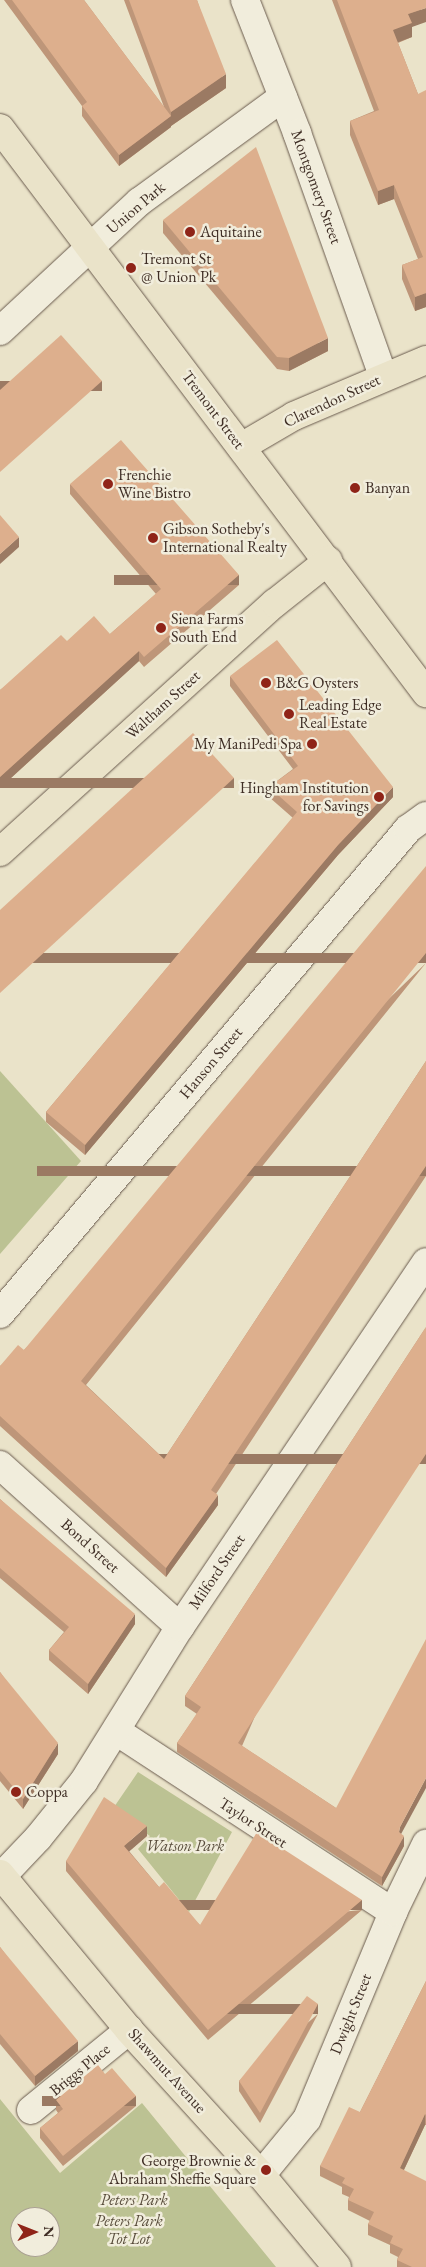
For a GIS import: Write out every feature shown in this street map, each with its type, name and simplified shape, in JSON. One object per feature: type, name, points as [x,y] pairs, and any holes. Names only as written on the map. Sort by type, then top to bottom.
[{"type":"main road","name":"Tremont Street","points":[[0,128],[426,693]]},
{"type":"main road","name":"Clarendon Street","points":[[241,447],[294,416],[383,376],[426,360]]},
{"type":"main road","name":"Waltham Street","points":[[0,852],[275,603],[328,561]]},
{"type":"main road","name":"Shawmut Avenue","points":[[1,1876],[129,2030],[261,2175],[337,2267]]},
{"type":"street","name":"Montgomery Street","points":[[245,0],[283,97],[383,376]]},
{"type":"street","name":"Union Park","points":[[0,331],[140,202],[283,97]]},
{"type":"street","name":"Hanson Street","points":[[0,1314],[408,829],[426,816]]},
{"type":"street","name":"Milford Street","points":[[1,1876],[84,1780],[180,1627],[426,1262]]},
{"type":"street","name":"Bond Street","points":[[0,1465],[180,1627]]},
{"type":"street","name":"Taylor Street","points":[[116,1731],[393,1912]]},
{"type":"street","name":"Dwight Street","points":[[261,2175],[307,2119],[393,1912],[426,1844]]},
{"type":"street","name":"Briggs Place","points":[[31,2110],[129,2030]]},
{"type":"green space","points":[[0,1071],[81,1161],[0,1254]]},
{"type":"green space","name":"Watson Park","points":[[138,1772],[232,1832],[189,1912],[138,1849],[150,1836],[112,1810]]},
{"type":"green space","name":"Peters Park","points":[[0,2099],[60,2173],[142,2103],[276,2267],[0,2267]]},
{"type":"building","points":[[12,0],[84,0],[171,116],[119,155],[82,106],[87,102]]},
{"type":"building","points":[[129,0],[197,0],[226,74],[171,112]]},
{"type":"building","points":[[337,0],[426,0],[426,8],[408,14],[412,23],[393,30],[418,94],[426,90],[426,293],[415,297],[402,265],[423,257],[394,185],[378,191],[350,121],[379,110]]},
{"type":"building","points":[[256,147],[328,338],[289,358],[277,357],[163,220]]},
{"type":"building","points":[[61,335],[102,381],[0,472],[0,390]]},
{"type":"building","points":[[121,440],[239,575],[144,657],[139,651],[0,777],[0,690],[61,635],[67,641],[94,616],[110,634],[161,589],[70,484]]},
{"type":"building","points":[[0,515],[19,537],[0,554]]},
{"type":"building","points":[[277,640],[393,787],[338,845],[85,1145],[46,1112],[297,812],[269,787],[298,766],[230,676]]},
{"type":"building","points":[[193,733],[234,778],[0,993],[0,910]]},
{"type":"building","points":[[426,866],[426,953],[81,1381],[164,1459],[426,1061],[426,1166],[211,1490],[218,1495],[166,1568],[0,1416],[0,1366],[18,1345],[24,1350]]},
{"type":"building","points":[[426,1327],[426,1454],[238,1743],[336,1808],[426,1639],[426,1778],[400,1827],[399,1832],[404,1836],[382,1877],[177,1743],[201,1707],[185,1696]]},
{"type":"building","points":[[0,1499],[135,1614],[88,1684],[49,1650],[69,1627],[0,1568]]},
{"type":"building","points":[[0,1672],[58,1743],[23,1799],[0,1771]]},
{"type":"building","points":[[104,1797],[147,1826],[124,1846],[159,1887],[164,1882],[200,1925],[257,1832],[362,1900],[208,2030],[66,1861]]},
{"type":"building","points":[[0,1947],[78,2041],[35,2076],[0,2034]]},
{"type":"building","points":[[426,1981],[426,2115],[400,2168],[426,2181],[426,2267],[412,2267],[397,2260],[403,2249],[390,2243],[393,2236],[368,2224],[374,2212],[348,2200],[354,2189],[342,2183],[345,2178],[320,2166],[349,2107],[360,2112]]},
{"type":"building","points":[[307,1996],[318,2004],[260,2113],[239,2081]]},
{"type":"building","points":[[98,2065],[105,2074],[112,2068],[136,2096],[63,2156],[40,2128],[63,2109],[56,2100]]},
{"type":"place","name":"Aquitaine","points":[[190,232]]},
{"type":"place","name":"Tremont St @ Union Pk","points":[[131,268]]},
{"type":"place","name":"Frenchie Wine Bistro","points":[[108,484]]},
{"type":"place","name":"Banyan","points":[[355,488]]},
{"type":"place","name":"Gibson Sotheby's International Realty","points":[[153,538]]},
{"type":"place","name":"Siena Farms South End","points":[[161,628]]},
{"type":"place","name":"B&G Oysters","points":[[266,683]]},
{"type":"place","name":"Leading Edge Real Estate","points":[[289,714]]},
{"type":"place","name":"My ManiPedi Spa","points":[[312,744]]},
{"type":"place","name":"Hingham Institution for Savings","points":[[379,797]]},
{"type":"place","name":"Coppa","points":[[16,1792]]},
{"type":"place","name":"George Brownie & Abraham Sheffie Square","points":[[266,2170]]},
{"type":"park label","name":"Peters Park Tot Lot","points":[[129,2230]]}]
